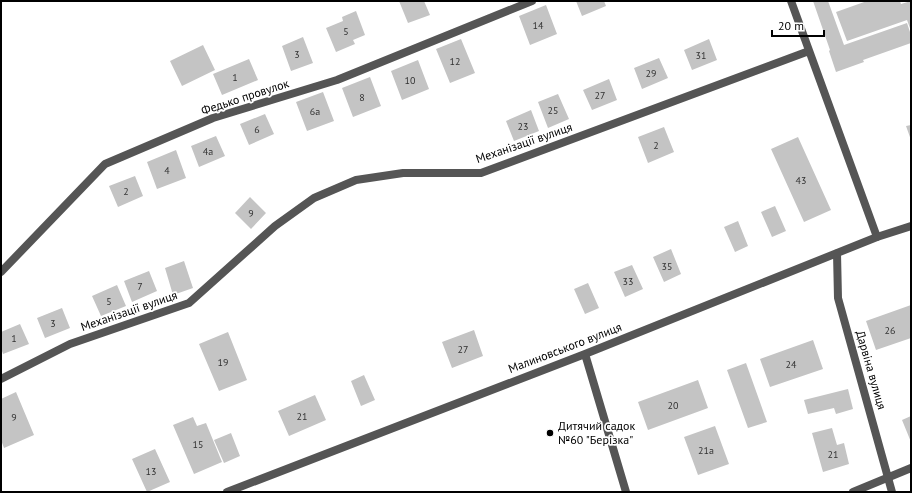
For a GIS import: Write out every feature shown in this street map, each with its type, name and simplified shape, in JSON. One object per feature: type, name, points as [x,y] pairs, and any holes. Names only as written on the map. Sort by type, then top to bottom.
[{"type":"street","name":"Федько провулок","points":[[1,272],[105,164],[213,118],[337,80],[532,1]]},
{"type":"street","points":[[791,1],[878,237]]},
{"type":"street","name":"Механізації вулиця","points":[[1,379],[70,344],[190,303],[275,226],[314,198],[356,180],[403,173],[481,173],[809,51]]},
{"type":"street","name":"Малиновського вулиця","points":[[227,492],[585,354],[878,237],[911,226]]},
{"type":"street","name":"Дарвіна вулиця","points":[[837,254],[838,298],[892,492]]},
{"type":"street","points":[[585,354],[626,492]]},
{"type":"street","points":[[853,492],[911,468]]},
{"type":"building","points":[[399,1],[424,1],[430,15],[408,23]]},
{"type":"building","points":[[576,1],[604,1],[606,6],[582,16]]},
{"type":"building","points":[[813,1],[828,1],[844,45],[907,23],[911,35],[911,43],[863,60],[864,62],[836,72]]},
{"type":"building","points":[[867,1],[900,1],[901,4],[911,1],[911,31],[907,20],[847,41],[836,12]]},
{"type":"building","points":[[546,5],[557,34],[530,45],[519,16]]},
{"type":"building","points":[[356,11],[365,35],[353,40],[355,44],[336,52],[326,28],[343,21],[342,17]]},
{"type":"building","points":[[303,37],[313,63],[291,71],[282,46]]},
{"type":"building","points":[[461,39],[475,73],[450,83],[436,49]]},
{"type":"building","points":[[709,39],[717,60],[692,70],[684,50]]},
{"type":"building","points":[[203,45],[215,70],[182,86],[170,61]]},
{"type":"building","points":[[659,58],[668,78],[642,89],[634,68]]},
{"type":"building","points":[[249,59],[258,80],[222,95],[213,74]]},
{"type":"building","points":[[418,60],[429,89],[402,100],[391,71]]},
{"type":"building","points":[[370,77],[381,106],[353,117],[342,88]]},
{"type":"building","points":[[609,79],[617,100],[592,110],[583,90]]},
{"type":"building","points":[[323,92],[334,121],[307,131],[296,102]]},
{"type":"building","points":[[558,94],[569,119],[548,128],[538,102]]},
{"type":"building","points":[[531,110],[539,131],[514,141],[506,121]]},
{"type":"building","points":[[265,114],[274,134],[249,145],[240,124]]},
{"type":"building","points":[[911,125],[911,140],[906,126]]},
{"type":"building","points":[[664,127],[674,152],[648,163],[638,137]]},
{"type":"building","points":[[216,136],[225,156],[199,167],[191,146]]},
{"type":"building","points":[[798,137],[831,210],[804,222],[771,149]]},
{"type":"building","points":[[176,150],[186,178],[157,189],[147,162]]},
{"type":"building","points":[[135,176],[143,196],[118,207],[109,186]]},
{"type":"building","points":[[250,197],[266,213],[251,229],[235,213]]},
{"type":"building","points":[[775,206],[786,231],[772,237],[761,212]]},
{"type":"building","points":[[738,221],[748,246],[735,252],[724,227]]},
{"type":"building","points":[[671,249],[681,274],[664,282],[653,257]]},
{"type":"building","points":[[184,261],[193,288],[173,295],[165,268]]},
{"type":"building","points":[[632,265],[643,289],[625,297],[614,272]]},
{"type":"building","points":[[149,271],[157,291],[132,302],[124,281]]},
{"type":"building","points":[[588,283],[599,308],[585,314],[574,289]]},
{"type":"building","points":[[117,285],[126,306],[101,316],[92,296]]},
{"type":"building","points":[[911,305],[911,338],[876,350],[866,321]]},
{"type":"building","points":[[62,308],[70,328],[45,338],[37,318]]},
{"type":"building","points":[[20,324],[29,344],[3,354],[1,348],[1,332]]},
{"type":"building","points":[[474,330],[483,356],[452,368],[442,342]]},
{"type":"building","points":[[228,332],[247,380],[219,391],[199,344]]},
{"type":"building","points":[[813,340],[823,369],[770,387],[760,359]]},
{"type":"building","points":[[746,363],[767,422],[748,428],[727,370]]},
{"type":"building","points":[[364,375],[375,400],[361,406],[351,381]]},
{"type":"building","points":[[698,380],[708,408],[648,430],[638,402]]},
{"type":"building","points":[[848,389],[853,409],[836,414],[834,408],[808,414],[804,400]]},
{"type":"building","points":[[16,392],[34,435],[4,448],[1,440],[1,399]]},
{"type":"building","points":[[315,395],[326,420],[289,436],[278,411]]},
{"type":"building","points":[[911,416],[911,442],[902,420]]},
{"type":"building","points":[[193,417],[197,426],[206,423],[222,462],[194,474],[173,425]]},
{"type":"building","points":[[715,426],[729,464],[698,475],[684,437]]},
{"type":"building","points":[[832,428],[837,445],[844,443],[849,464],[823,472],[812,433]]},
{"type":"building","points":[[231,433],[240,456],[224,463],[214,440]]},
{"type":"building","points":[[155,449],[170,482],[147,492],[132,459]]},
{"type":"place","name":"Дитячий садок №60 \"Берізка\"","points":[[550,433]]}]
